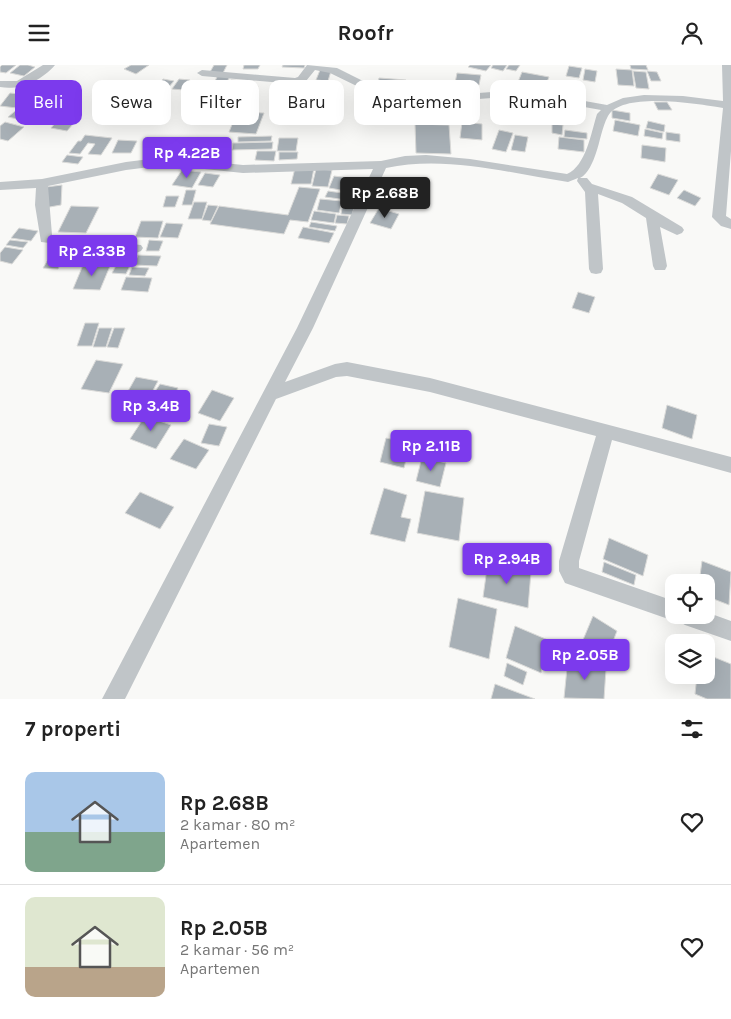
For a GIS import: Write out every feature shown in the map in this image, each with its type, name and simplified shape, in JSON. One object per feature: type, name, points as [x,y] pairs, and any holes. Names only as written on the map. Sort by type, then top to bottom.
[{"type":"street","points":[[0,85],[24,83],[50,65]]},
{"type":"street","points":[[727,65],[730,106],[719,217],[726,223],[731,224]]},
{"type":"street","points":[[202,73],[295,81],[302,79],[312,66],[333,70],[372,89],[401,92],[420,97],[439,99],[505,94],[540,96],[607,108]]},
{"type":"street","points":[[0,185],[42,183],[126,166],[166,161],[243,169],[381,165],[404,160],[426,159],[470,163],[556,178],[568,178],[580,173],[588,159],[603,114],[607,108],[616,103],[646,99],[688,100],[730,106]]},
{"type":"street","points":[[113,699],[272,394],[381,165]]},
{"type":"street","points":[[576,175],[589,187],[628,199],[652,216],[677,230]]},
{"type":"street","points":[[42,183],[42,205],[46,239],[136,247]]},
{"type":"street","points":[[589,187],[596,269]]},
{"type":"street","points":[[652,216],[660,266]]},
{"type":"street","points":[[272,394],[335,371],[347,369],[430,385],[731,465]]},
{"type":"street","points":[[606,431],[573,547],[569,571],[572,576],[665,608]]},
{"type":"street","points":[[711,624],[731,631]]},
{"type":"building","points":[[2,65],[16,65],[6,73],[0,72]]},
{"type":"building","points":[[20,65],[35,67],[24,76],[10,73]]},
{"type":"building","points":[[131,65],[149,65],[136,74],[124,69]]},
{"type":"building","points":[[214,65],[227,65],[223,73],[210,72]]},
{"type":"building","points":[[244,65],[260,65],[258,69],[243,69]]},
{"type":"building","points":[[283,65],[305,65],[304,68],[282,67]]},
{"type":"building","points":[[470,65],[491,65],[486,71],[468,67]]},
{"type":"building","points":[[493,65],[507,65],[503,71],[491,68]]},
{"type":"building","points":[[509,65],[520,65],[516,71],[506,69]]},
{"type":"building","points":[[630,65],[646,65],[648,70],[631,69]]},
{"type":"building","points":[[569,66],[582,68],[579,78],[566,76]]},
{"type":"building","points":[[585,69],[597,71],[595,82],[583,80]]},
{"type":"building","points":[[616,69],[632,70],[634,86],[618,85]]},
{"type":"building","points":[[320,70],[331,71],[328,80],[316,80]]},
{"type":"building","points":[[633,71],[646,72],[649,89],[636,88]]},
{"type":"building","points":[[647,71],[657,72],[661,81],[651,81]]},
{"type":"building","points":[[522,72],[549,77],[548,80],[519,80]]},
{"type":"building","points":[[457,73],[481,75],[480,80],[456,80]]},
{"type":"building","points":[[218,75],[230,76],[228,80],[216,80]]},
{"type":"building","points":[[379,78],[406,80],[379,80]]},
{"type":"building","points":[[179,79],[190,80],[181,80],[181,90],[172,89]]},
{"type":"building","points":[[10,93],[15,94],[15,108],[0,106]]},
{"type":"building","points":[[654,102],[667,102],[672,110],[658,110]]},
{"type":"building","points":[[612,110],[630,113],[630,121],[612,118]]},
{"type":"building","points":[[15,111],[15,118],[8,117]]},
{"type":"building","points":[[259,113],[264,113],[256,134],[229,132],[232,125],[259,125]]},
{"type":"building","points":[[615,120],[640,125],[638,136],[613,131]]},
{"type":"building","points":[[648,121],[665,125],[664,132],[646,128]]},
{"type":"building","points":[[5,122],[24,127],[8,141],[0,139],[0,126]]},
{"type":"building","points":[[482,124],[482,140],[460,138],[462,125]]},
{"type":"building","points":[[54,125],[72,125],[67,131],[51,128]]},
{"type":"building","points":[[415,125],[449,125],[451,154],[416,153]]},
{"type":"building","points":[[552,125],[563,125],[562,135],[552,133]]},
{"type":"building","points":[[645,129],[663,133],[662,139],[644,136]]},
{"type":"building","points":[[499,130],[513,133],[506,152],[492,149]]},
{"type":"building","points":[[565,130],[587,133],[587,139],[564,137]]},
{"type":"building","points":[[666,132],[680,134],[680,142],[666,140]]},
{"type":"building","points":[[85,135],[112,138],[101,155],[88,154],[95,144],[88,143],[80,154],[69,153]]},
{"type":"building","points":[[515,135],[528,137],[525,152],[511,150]]},
{"type":"building","points":[[272,136],[271,141],[238,142],[238,137]]},
{"type":"building","points":[[559,137],[584,140],[584,152],[558,149]]},
{"type":"building","points":[[279,138],[298,138],[296,151],[277,151]]},
{"type":"building","points":[[118,140],[137,141],[131,153],[112,153]]},
{"type":"building","points":[[273,142],[272,149],[232,150],[233,143]]},
{"type":"building","points":[[642,145],[666,148],[665,162],[641,158]]},
{"type":"building","points":[[257,151],[276,151],[274,161],[255,160]]},
{"type":"building","points":[[279,152],[298,152],[297,159],[279,160]]},
{"type":"building","points":[[67,155],[83,157],[78,164],[62,162]]},
{"type":"building","points":[[295,168],[314,168],[311,184],[291,184]]},
{"type":"building","points":[[316,169],[332,170],[328,187],[312,186]]},
{"type":"building","points":[[182,170],[201,172],[192,188],[172,185]]},
{"type":"building","points":[[205,173],[220,175],[213,187],[198,185]]},
{"type":"building","points":[[658,174],[678,180],[669,195],[650,188]]},
{"type":"building","points":[[334,176],[357,179],[352,192],[329,188]]},
{"type":"building","points":[[62,185],[61,205],[44,208],[46,187]]},
{"type":"building","points":[[299,187],[320,189],[308,222],[290,220],[284,234],[210,224],[219,206],[288,215]]},
{"type":"building","points":[[186,190],[196,190],[192,205],[182,205]]},
{"type":"building","points":[[684,190],[701,198],[695,206],[677,198]]},
{"type":"building","points":[[328,191],[357,195],[354,201],[325,197]]},
{"type":"building","points":[[166,196],[179,196],[175,207],[163,207]]},
{"type":"building","points":[[320,199],[342,201],[339,213],[317,210]]},
{"type":"building","points":[[194,202],[207,202],[202,219],[188,219]]},
{"type":"building","points":[[343,203],[355,204],[352,215],[341,214]]},
{"type":"building","points":[[208,205],[218,206],[211,221],[202,220]]},
{"type":"building","points":[[71,206],[99,207],[86,233],[58,232]]},
{"type":"building","points":[[379,208],[399,214],[391,229],[370,223]]},
{"type":"building","points":[[314,211],[336,214],[334,223],[311,220]]},
{"type":"building","points":[[337,215],[349,216],[347,224],[335,223]]},
{"type":"building","points":[[141,221],[163,221],[158,238],[135,237]]},
{"type":"building","points":[[311,222],[337,226],[335,231],[309,227]]},
{"type":"building","points":[[166,223],[183,224],[178,238],[160,237]]},
{"type":"building","points":[[303,227],[334,233],[329,243],[298,238]]},
{"type":"building","points":[[19,228],[38,231],[31,241],[11,238]]},
{"type":"building","points":[[10,240],[28,242],[23,248],[6,245]]},
{"type":"building","points":[[149,240],[163,241],[159,251],[146,251]]},
{"type":"building","points":[[5,247],[23,250],[12,264],[0,261],[0,253]]},
{"type":"building","points":[[52,253],[66,254],[58,269],[43,268]]},
{"type":"building","points":[[138,255],[161,256],[157,266],[134,265]]},
{"type":"building","points":[[119,260],[132,261],[126,274],[112,273]]},
{"type":"building","points":[[83,265],[110,266],[100,290],[73,289]]},
{"type":"building","points":[[132,267],[149,268],[145,276],[129,275]]},
{"type":"building","points":[[126,277],[152,278],[148,292],[121,290]]},
{"type":"building","points":[[578,292],[595,297],[589,313],[572,308]]},
{"type":"building","points":[[85,323],[99,323],[92,346],[77,346]]},
{"type":"building","points":[[99,328],[112,328],[106,347],[93,347]]},
{"type":"building","points":[[114,328],[125,328],[118,348],[107,347]]},
{"type":"building","points":[[96,360],[123,364],[109,393],[81,389]]},
{"type":"building","points":[[136,377],[158,381],[145,405],[123,400]]},
{"type":"building","points":[[160,384],[178,388],[166,410],[147,404]]},
{"type":"building","points":[[212,390],[234,398],[220,421],[198,413]]},
{"type":"building","points":[[667,405],[697,415],[692,439],[662,428]]},
{"type":"building","points":[[145,416],[171,425],[156,449],[130,439]]},
{"type":"building","points":[[209,424],[227,427],[219,446],[201,443]]},
{"type":"building","points":[[386,438],[410,443],[404,468],[380,462]]},
{"type":"building","points":[[184,439],[209,450],[196,469],[170,459]]},
{"type":"building","points":[[422,457],[446,463],[440,487],[416,481]]},
{"type":"building","points":[[384,488],[407,495],[401,517],[411,519],[405,542],[370,534]]},
{"type":"building","points":[[425,491],[464,498],[459,541],[417,533]]},
{"type":"building","points":[[140,492],[174,507],[160,529],[125,513]]},
{"type":"building","points":[[609,538],[648,555],[643,576],[603,559]]},
{"type":"building","points":[[488,561],[531,572],[528,608],[483,597]]},
{"type":"building","points":[[702,561],[731,572],[729,605],[715,600],[715,574],[700,574]]},
{"type":"building","points":[[604,562],[636,575],[634,585],[602,572]]},
{"type":"building","points":[[458,598],[497,609],[489,659],[449,647]]},
{"type":"building","points":[[593,616],[617,631],[605,662],[580,647]]},
{"type":"building","points":[[515,626],[548,640],[541,673],[506,658]]},
{"type":"building","points":[[568,658],[606,669],[604,699],[564,698]]},
{"type":"building","points":[[715,658],[731,664],[731,699],[707,699],[695,694],[696,684],[715,684]]},
{"type":"building","points":[[507,663],[527,672],[523,685],[504,676]]},
{"type":"building","points":[[495,684],[535,699],[491,699]]}]
